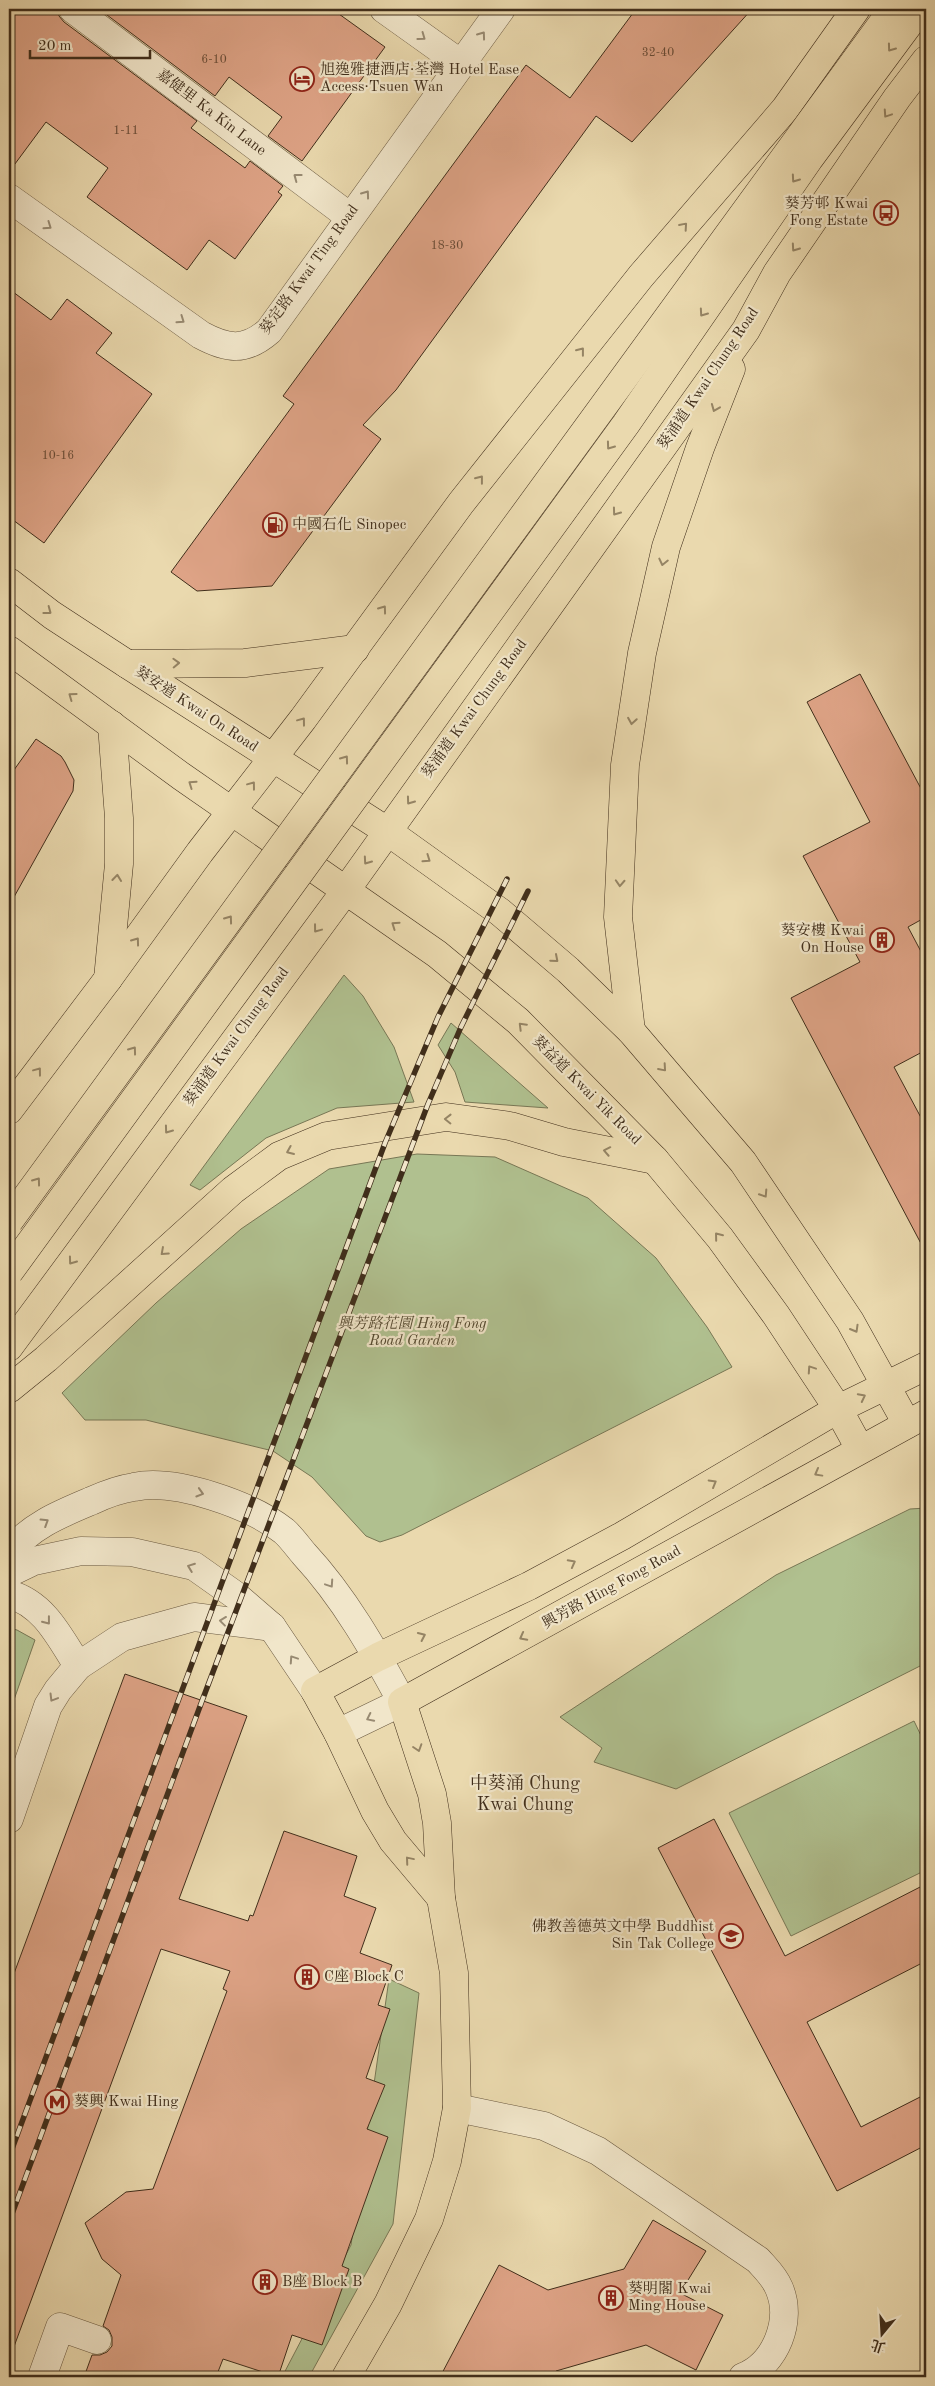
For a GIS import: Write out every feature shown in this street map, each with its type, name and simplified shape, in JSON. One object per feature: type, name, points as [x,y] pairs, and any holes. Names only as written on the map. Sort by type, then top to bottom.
[{"type":"main road","points":[[9,1110],[355,649],[461,502],[641,276],[784,109],[856,9]]},
{"type":"main road","points":[[9,1221],[893,9]]},
{"type":"main road","points":[[9,1272],[626,424],[809,159],[920,9]]},
{"type":"main road","name":"葵涌道 Kwai Chung Road","points":[[9,1347],[346,890],[746,330],[777,273],[897,98],[926,60]]},
{"type":"main road","points":[[631,1031],[618,916],[625,765],[642,652],[666,547],[700,448],[746,330]]},
{"type":"main road","name":"葵安道 Kwai On Road","points":[[9,582],[52,615],[190,703],[272,759],[388,831]]},
{"type":"main road","points":[[127,664],[245,663],[355,649]]},
{"type":"main road","points":[[9,650],[232,812]]},
{"type":"main road","points":[[108,979],[118,864],[119,827],[112,725]]},
{"type":"main road","name":"葵益道 Kwai Yik Road","points":[[232,812],[444,959],[518,1021],[655,1160],[720,1238],[776,1315],[838,1409],[860,1449]]},
{"type":"main road","points":[[388,831],[500,912],[568,970],[631,1031],[743,1162],[850,1321],[886,1385],[916,1419]]},
{"type":"main road","points":[[9,1389],[46,1359],[233,1190],[279,1156],[327,1136],[446,1117],[510,1126],[564,1142],[655,1160]]},
{"type":"main road","points":[[441,1898],[393,1841],[375,1811],[338,1733],[315,1691],[378,1657],[563,1568],[622,1536],[838,1409],[926,1366]]},
{"type":"main road","name":"興芳路 Hing Fong Road","points":[[402,1702],[641,1573],[916,1419]]},
{"type":"main road","points":[[346,2377],[388,2304],[428,2220],[447,2161],[457,2108],[454,1973],[441,1898],[437,1823],[432,1794],[402,1702]]},
{"type":"street","name":"嘉健里 Ka Kin Lane","points":[[73,9],[350,217]]},
{"type":"street","points":[[384,9],[461,64]]},
{"type":"street","name":"葵定路 Kwai Ting Road","points":[[9,198],[201,335],[221,346],[242,346],[258,341],[269,331],[501,9]]},
{"type":"street","points":[[9,1553],[18,1542],[46,1520],[98,1498],[135,1486],[182,1488],[202,1493],[245,1509],[284,1531],[326,1578],[378,1657],[402,1702]]},
{"type":"street","points":[[9,1573],[34,1561],[81,1551],[132,1552],[194,1566],[235,1595],[272,1627],[315,1691]]},
{"type":"street","points":[[9,1594],[26,1599],[43,1615],[78,1666]]},
{"type":"street","points":[[9,1819],[48,1706],[58,1690],[78,1666],[122,1637],[194,1617],[272,1627]]},
{"type":"street","name":"興芳路 Hing Fong Road","points":[[338,1733],[402,1702]]},
{"type":"street","points":[[457,2108],[544,2126],[598,2151],[758,2260],[771,2273],[779,2289],[784,2308],[782,2330],[774,2350],[763,2364],[743,2377]]},
{"type":"street","points":[[42,2377],[60,2327],[97,2340]]},
{"type":"green space","points":[[344,975],[363,996],[394,1047],[414,1102],[337,1108],[266,1138],[200,1190],[190,1185]]},
{"type":"green space","points":[[451,1023],[548,1108],[465,1102],[455,1072],[438,1045]]},
{"type":"green space","name":"興芳路花園 Hing Fong Road Garden","points":[[417,1154],[495,1157],[588,1198],[656,1258],[707,1327],[732,1367],[402,1535],[380,1542],[366,1536],[312,1477],[273,1451],[146,1420],[85,1420],[62,1393],[156,1303],[241,1229],[329,1169]]},
{"type":"green space","points":[[926,1508],[926,1663],[676,1789],[594,1762],[602,1748],[560,1717],[776,1575],[910,1509]]},
{"type":"green space","points":[[9,1628],[17,1630],[35,1640],[9,1714]]},
{"type":"green space","points":[[914,1721],[926,1746],[926,1870],[791,1936],[729,1813]]},
{"type":"green space","points":[[389,1979],[419,1993],[393,2224],[309,2377],[282,2377],[351,2245]]},
{"type":"building","points":[[9,9],[58,9],[59,16],[64,22],[197,121],[191,128],[245,168],[250,161],[283,186],[278,192],[282,195],[235,259],[209,240],[187,270],[87,197],[108,168],[46,122],[9,172]]},
{"type":"building","points":[[99,9],[332,9],[385,47],[302,161],[268,136],[282,117],[229,77],[215,96]]},
{"type":"building","points":[[636,9],[752,9],[632,142],[596,116],[396,390],[363,425],[381,439],[272,586],[197,591],[171,572],[294,404],[283,396],[526,65],[570,98]]},
{"type":"building","points":[[9,289],[51,320],[67,299],[112,333],[96,353],[152,394],[44,543],[9,517]]},
{"type":"building","name":"葵安樓 Kwai On House","points":[[860,674],[926,798],[926,917],[908,927],[926,961],[926,1050],[894,1067],[926,1127],[926,1253],[791,998],[860,962],[803,856],[870,822],[807,702]]},
{"type":"building","points":[[36,739],[61,756],[74,780],[73,791],[9,906],[9,777]]},
{"type":"building","points":[[125,1674],[247,1716],[179,1899],[248,1921],[250,1915],[253,1916],[284,1831],[357,1856],[344,1896],[376,1908],[360,1953],[392,1965],[378,2005],[390,2009],[366,2078],[385,2085],[367,2129],[388,2137],[342,2266],[349,2269],[322,2345],[292,2335],[278,2377],[223,2359],[216,2377],[84,2377],[92,2355],[100,2355],[107,2352],[112,2346],[112,2337],[109,2330],[103,2326],[121,2275],[102,2259],[85,2223],[126,2192],[153,2189],[227,1991],[223,1989],[230,1971],[161,1949],[12,2352],[9,2352],[9,1987]]},
{"type":"building","points":[[714,1819],[785,1956],[926,1884],[926,1961],[807,2022],[861,2127],[926,2094],[926,2145],[837,2191],[658,1848]]},
{"type":"building","name":"葵明閣 Kwai Ming House","points":[[653,2220],[706,2251],[680,2293],[723,2315],[696,2370],[646,2345],[556,2371],[553,2377],[440,2377],[499,2265],[548,2290],[624,2269]]},
{"type":"railway","points":[[9,2157],[385,1143],[438,1017],[507,879]]},
{"type":"railway","points":[[9,2222],[202,1701],[428,1104],[461,1027],[528,891]]},
{"type":"place","name":"旭逸雅捷酒店·荃灣 Hotel Ease Access·Tsuen Wan","points":[[302,79]]},
{"type":"place","name":"葵芳邨 Kwai Fong Estate","points":[[886,213]]},
{"type":"place","name":"中國石化 Sinopec","points":[[275,525]]},
{"type":"place","name":"葵安樓 Kwai On House","points":[[882,940]]},
{"type":"place","name":"佛教善德英文中學 Buddhist Sin Tak College","points":[[731,1936]]},
{"type":"place","name":"C座 Block C","points":[[307,1977]]},
{"type":"place","name":"葵興 Kwai Hing","points":[[57,2102]]},
{"type":"place","name":"B座 Block B","points":[[265,2282]]},
{"type":"place","name":"葵明閣 Kwai Ming House","points":[[611,2298]]},
{"type":"district","name":"中葵涌 Chung Kwai Chung","points":[[525,1794]]}]
